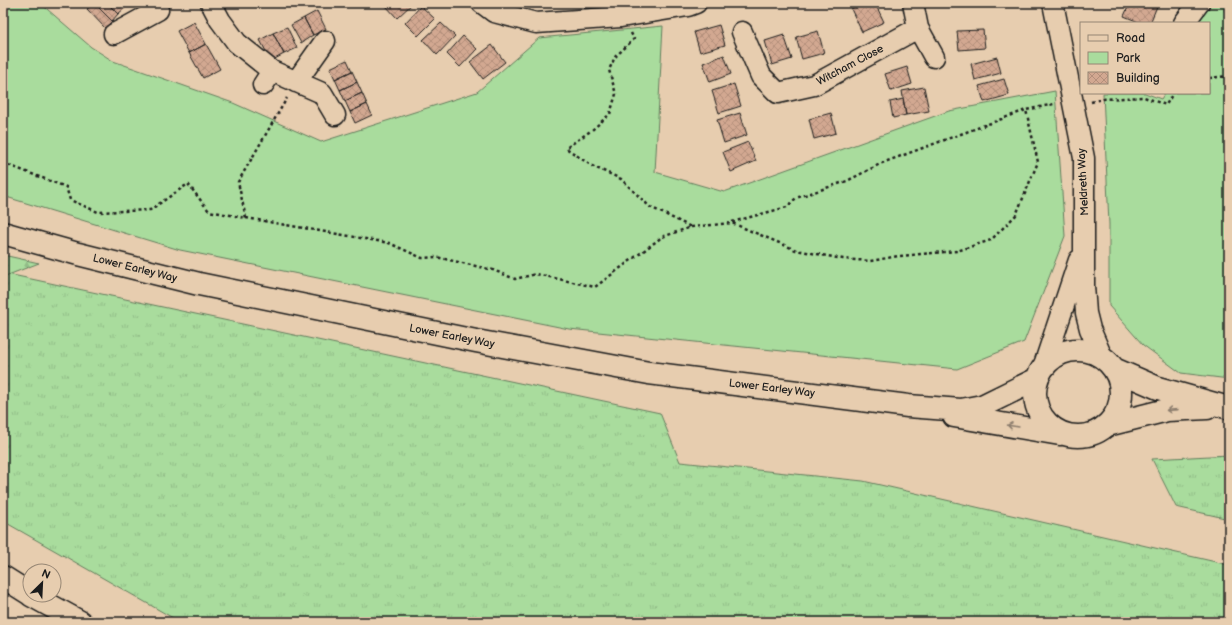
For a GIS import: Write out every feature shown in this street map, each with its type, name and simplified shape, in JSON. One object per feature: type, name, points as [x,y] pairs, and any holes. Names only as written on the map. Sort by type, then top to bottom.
[{"type":"main road","name":"Lower Earley Way","points":[[3,233],[78,254],[199,284],[476,341],[649,373],[908,406],[961,410],[982,406],[1040,372]]},
{"type":"main road","points":[[1068,351],[1088,351],[1108,363],[1158,388],[1227,408],[1167,410],[1107,425],[1094,433],[1079,436],[1065,435],[1054,429],[1043,420],[1036,404],[1035,386],[1040,372],[1055,356],[1068,351]]},
{"type":"main road","points":[[1107,425],[1113,418],[1119,406],[1121,391],[1118,377],[1108,363]]},
{"type":"main road","name":"Lower Earley Way","points":[[908,406],[963,418],[1065,435]]},
{"type":"main road","points":[[3,577],[22,590]]},
{"type":"main road","points":[[45,603],[80,622]]},
{"type":"street","points":[[211,3],[220,20],[237,43],[268,78],[296,82],[322,93],[335,115]]},
{"type":"street","points":[[482,3],[494,12],[536,23],[690,4]]},
{"type":"street","points":[[913,3],[918,28],[934,56]]},
{"type":"street","name":"Meldreth Way","points":[[1054,3],[1082,101],[1085,243],[1084,286],[1086,313],[1090,329],[1108,363]]},
{"type":"street","points":[[1185,22],[1199,3]]},
{"type":"street","points":[[114,34],[162,5]]},
{"type":"street","name":"Witcham Close","points":[[742,32],[761,76],[779,100],[814,84],[918,28]]},
{"type":"street","points":[[296,82],[325,42]]},
{"type":"street","name":"Meldreth Way","points":[[1040,372],[1085,243]]},
{"type":"path","points":[[1224,3],[1229,25]]},
{"type":"path","points":[[625,12],[629,30],[634,39],[615,57],[609,70],[616,94],[610,114],[592,130],[566,148],[592,166],[620,179],[650,207],[691,227]]},
{"type":"path","points":[[1210,78],[1229,76]]},
{"type":"path","points":[[246,218],[238,182],[296,82]]},
{"type":"path","points":[[3,163],[66,187],[70,200],[98,212],[150,210],[188,184],[209,211],[389,244],[422,258],[436,257],[493,270],[515,279],[536,274],[595,287],[662,237],[691,227],[732,222],[787,206],[796,198],[847,181],[882,163],[1026,110],[1082,101],[1144,97],[1166,105],[1172,94]]},
{"type":"path","points":[[732,222],[796,250],[844,259],[870,261],[899,256],[957,251],[991,240],[1016,215],[1038,162],[1026,110]]},
{"type":"green space","points":[[3,3],[40,3],[91,47],[113,61],[233,103],[321,142],[477,92],[539,38],[663,26],[655,172],[724,192],[949,111],[1055,91],[1065,236],[1024,342],[957,369],[569,329],[180,250],[3,196]]},
{"type":"green space","points":[[1208,3],[1229,3],[1229,379],[1181,373],[1143,345],[1109,306],[1109,224],[1103,94],[1148,94],[1161,99],[1164,94],[1210,94],[1210,22],[1199,22]]},
{"type":"green space","points":[[3,255],[39,263],[3,277]]},
{"type":"green space","points":[[3,273],[660,413],[680,462],[863,481],[1229,565],[1229,622],[180,622],[3,521]]},
{"type":"green space","points":[[1229,455],[1229,519],[1176,507],[1152,459]]},
{"type":"building","points":[[94,3],[112,21],[105,28],[87,9]]},
{"type":"building","points":[[94,3],[107,3],[118,14],[112,21]]},
{"type":"building","points":[[107,3],[120,3],[125,8],[118,14]]},
{"type":"building","points":[[120,3],[130,3],[125,8]]},
{"type":"building","points":[[389,3],[413,3],[397,18],[386,6]]},
{"type":"building","points":[[863,3],[875,3],[884,22],[862,32],[851,9]]},
{"type":"building","points":[[1130,3],[1158,4],[1150,22],[1139,22],[1124,16]]},
{"type":"building","points":[[421,6],[435,19],[418,36],[405,23]]},
{"type":"building","points":[[317,11],[326,29],[313,35],[304,18]]},
{"type":"building","points":[[304,18],[313,35],[301,43],[291,25]]},
{"type":"building","points":[[194,22],[206,44],[189,53],[177,31]]},
{"type":"building","points":[[441,23],[455,36],[437,55],[423,40]]},
{"type":"building","points":[[719,25],[725,45],[700,52],[694,32]]},
{"type":"building","points":[[287,27],[297,48],[284,54],[273,33]]},
{"type":"building","points":[[983,30],[985,48],[959,50],[957,31]]},
{"type":"building","points":[[818,31],[824,53],[802,59],[796,37]]},
{"type":"building","points":[[273,33],[284,54],[271,61],[260,40]]},
{"type":"building","points":[[784,35],[792,59],[772,65],[765,41]]},
{"type":"building","points":[[463,36],[477,49],[460,67],[447,54]]},
{"type":"building","points":[[206,44],[220,69],[203,78],[189,53]]},
{"type":"building","points":[[492,45],[505,62],[483,79],[470,62]]},
{"type":"building","points":[[724,55],[731,74],[710,82],[703,63]]},
{"type":"building","points":[[997,57],[1001,73],[975,80],[971,64]]},
{"type":"building","points":[[347,60],[352,71],[335,79],[330,68]]},
{"type":"building","points":[[907,67],[912,84],[891,91],[885,74]]},
{"type":"building","points":[[352,71],[357,82],[340,90],[335,79]]},
{"type":"building","points":[[1004,79],[1009,95],[984,102],[979,86]]},
{"type":"building","points":[[357,82],[362,93],[345,101],[340,90]]},
{"type":"building","points":[[734,84],[741,106],[719,113],[712,91]]},
{"type":"building","points":[[924,87],[929,111],[906,115],[902,91]]},
{"type":"building","points":[[362,93],[367,104],[350,112],[345,101]]},
{"type":"building","points":[[903,99],[906,115],[893,118],[890,102]]},
{"type":"building","points":[[367,104],[372,115],[355,123],[350,112]]},
{"type":"building","points":[[740,113],[747,135],[724,143],[717,120]]},
{"type":"building","points":[[831,113],[836,133],[814,139],[809,119]]},
{"type":"building","points":[[748,142],[756,161],[731,172],[723,152]]}]
